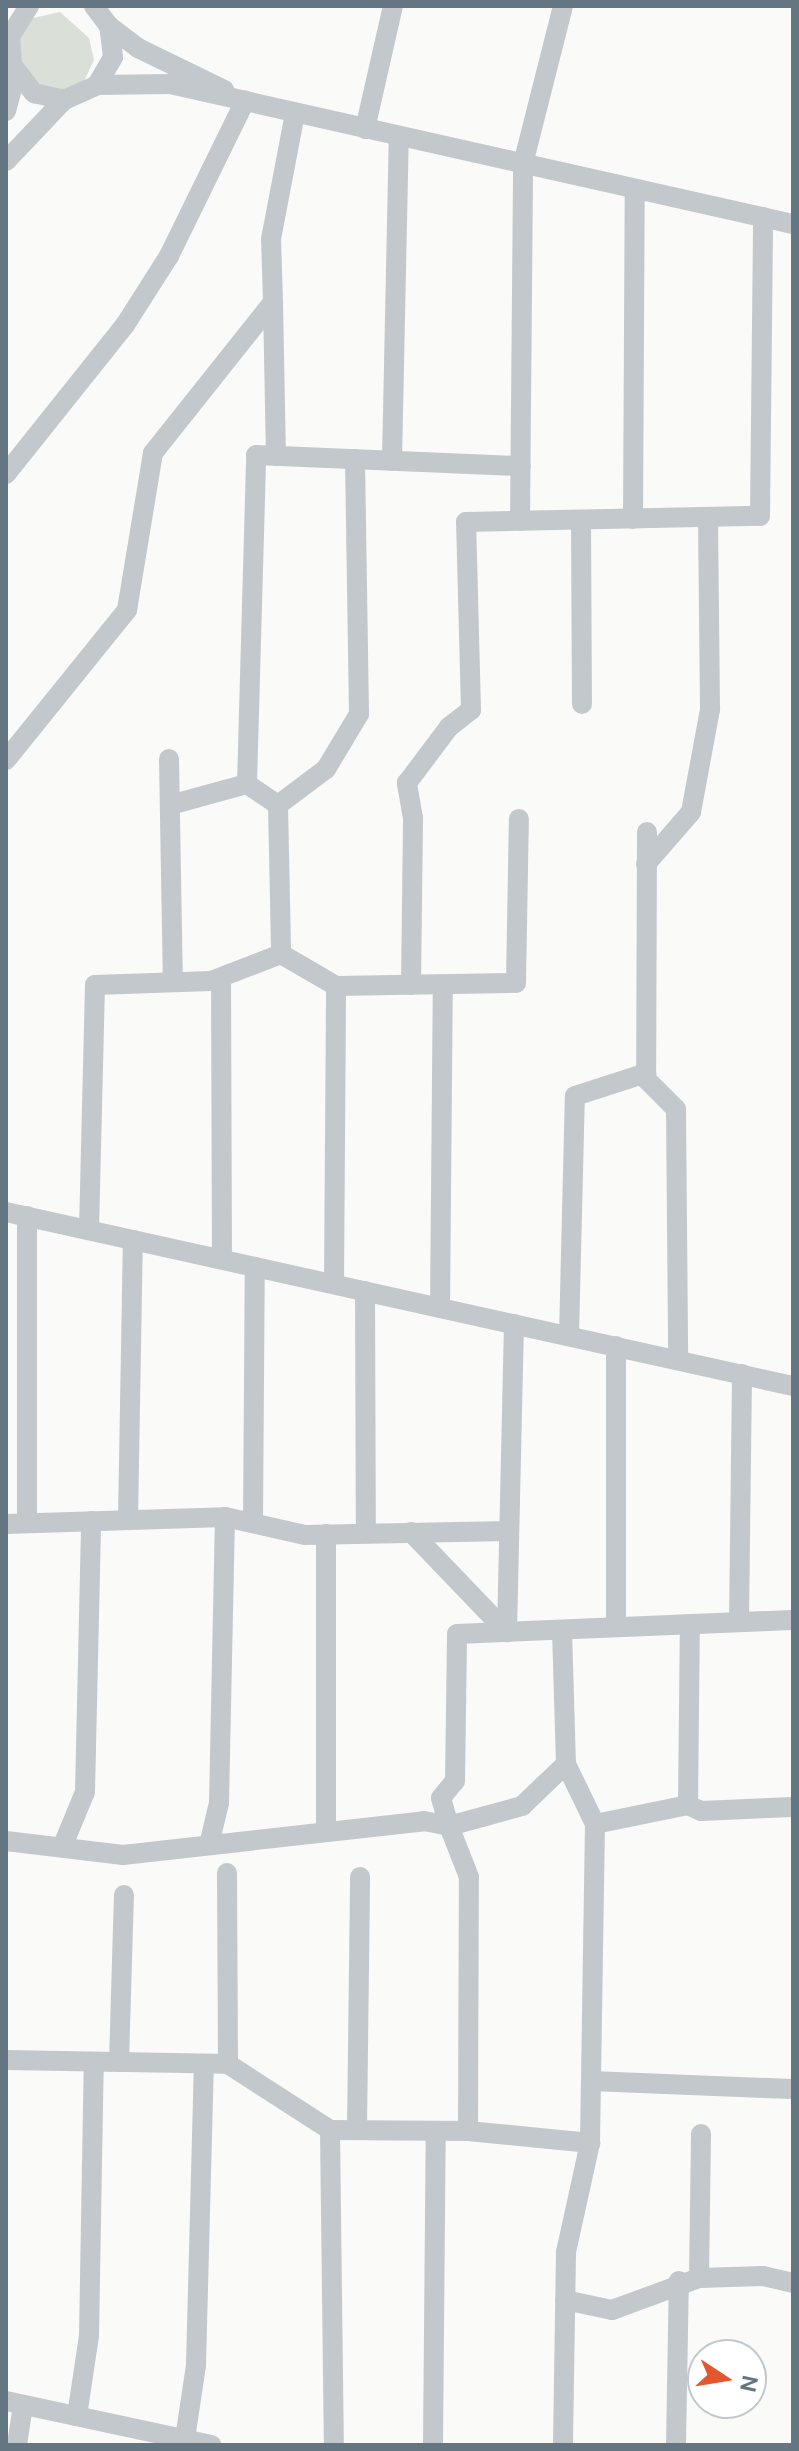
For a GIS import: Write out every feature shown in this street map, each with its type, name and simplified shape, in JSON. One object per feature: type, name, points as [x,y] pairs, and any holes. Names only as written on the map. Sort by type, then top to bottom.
[{"type":"street","points":[[6,8],[14,6]]},
{"type":"street","points":[[6,111],[11,67],[10,36],[29,6]]},
{"type":"street","points":[[365,129],[393,6]]},
{"type":"street","points":[[520,521],[523,164],[563,6]]},
{"type":"street","points":[[97,85],[113,57],[103,14]]},
{"type":"street","points":[[103,14],[138,48],[245,101]]},
{"type":"street","points":[[11,67],[34,93],[64,100]]},
{"type":"street","points":[[6,161],[64,100],[97,85],[132,81],[170,84],[793,224]]},
{"type":"street","points":[[6,474],[125,325],[169,256],[245,101]]},
{"type":"street","points":[[276,456],[271,239],[295,113]]},
{"type":"street","points":[[392,461],[399,137]]},
{"type":"street","points":[[633,519],[635,189]]},
{"type":"street","points":[[411,985],[413,818],[407,783],[449,727],[471,710],[466,522],[760,516],[763,217]]},
{"type":"street","points":[[6,760],[127,610],[153,453],[273,302]]},
{"type":"street","points":[[247,784],[256,455],[521,466]]},
{"type":"street","points":[[278,805],[326,769],[359,714],[355,459]]},
{"type":"street","points":[[646,864],[691,812],[710,709],[708,517]]},
{"type":"street","points":[[581,520],[582,704]]},
{"type":"street","points":[[169,759],[173,982]]},
{"type":"street","points":[[170,805],[247,784],[278,805]]},
{"type":"street","points":[[278,805],[281,954]]},
{"type":"street","points":[[281,954],[336,986],[516,983],[519,819]]},
{"type":"street","points":[[647,832],[646,1079],[676,1109],[678,1360]]},
{"type":"street","points":[[89,1230],[95,985],[221,978],[281,954]]},
{"type":"street","points":[[221,978],[222,1259]]},
{"type":"street","points":[[440,1308],[443,985]]},
{"type":"street","points":[[334,1284],[336,986]]},
{"type":"street","points":[[569,1336],[575,1096],[646,1073]]},
{"type":"street","points":[[6,1212],[793,1386]]},
{"type":"street","points":[[27,1216],[27,1523]]},
{"type":"street","points":[[128,1520],[133,1240]]},
{"type":"street","points":[[253,1523],[255,1267]]},
{"type":"street","points":[[365,1291],[366,1533]]},
{"type":"street","points":[[507,1632],[514,1324]]},
{"type":"street","points":[[616,1346],[616,1627]]},
{"type":"street","points":[[739,1622],[742,1374]]},
{"type":"street","points":[[6,1524],[225,1517],[326,1534],[508,1531]]},
{"type":"street","points":[[209,1845],[219,1803],[225,1517]]},
{"type":"street","points":[[63,1845],[85,1792],[91,1521]]},
{"type":"street","points":[[411,1532],[507,1632]]},
{"type":"street","points":[[326,1534],[326,1831]]},
{"type":"street","points":[[468,2131],[469,1877],[441,1798],[455,1781],[457,1634],[793,1620]]},
{"type":"street","points":[[688,1805],[690,1624]]},
{"type":"street","points":[[562,1630],[566,1764],[595,1824],[590,2143],[566,2252],[563,2445]]},
{"type":"street","points":[[6,1841],[63,1845],[123,1855],[424,1821],[449,1826],[522,1806],[566,1764]]},
{"type":"street","points":[[595,1824],[688,1805],[701,1811],[793,1807]]},
{"type":"street","points":[[227,1873],[228,2064]]},
{"type":"street","points":[[357,2130],[360,1877]]},
{"type":"street","points":[[119,2062],[124,1895]]},
{"type":"street","points":[[6,2060],[228,2064],[330,2130],[468,2131],[590,2143]]},
{"type":"street","points":[[77,2416],[89,2336],[94,2062]]},
{"type":"street","points":[[185,2439],[196,2365],[204,2064]]},
{"type":"street","points":[[591,2081],[793,2089]]},
{"type":"street","points":[[330,2130],[334,2445]]},
{"type":"street","points":[[433,2445],[436,2131]]},
{"type":"street","points":[[676,2445],[701,2134]]},
{"type":"street","points":[[565,2300],[612,2310],[689,2280],[763,2276],[793,2283]]},
{"type":"street","points":[[17,2445],[15,2403],[77,2416],[124,2436],[185,2439],[211,2445]]},
{"type":"shaded area","points":[[60,12],[89,38],[94,60],[77,96],[47,98],[16,74],[15,22]]}]
